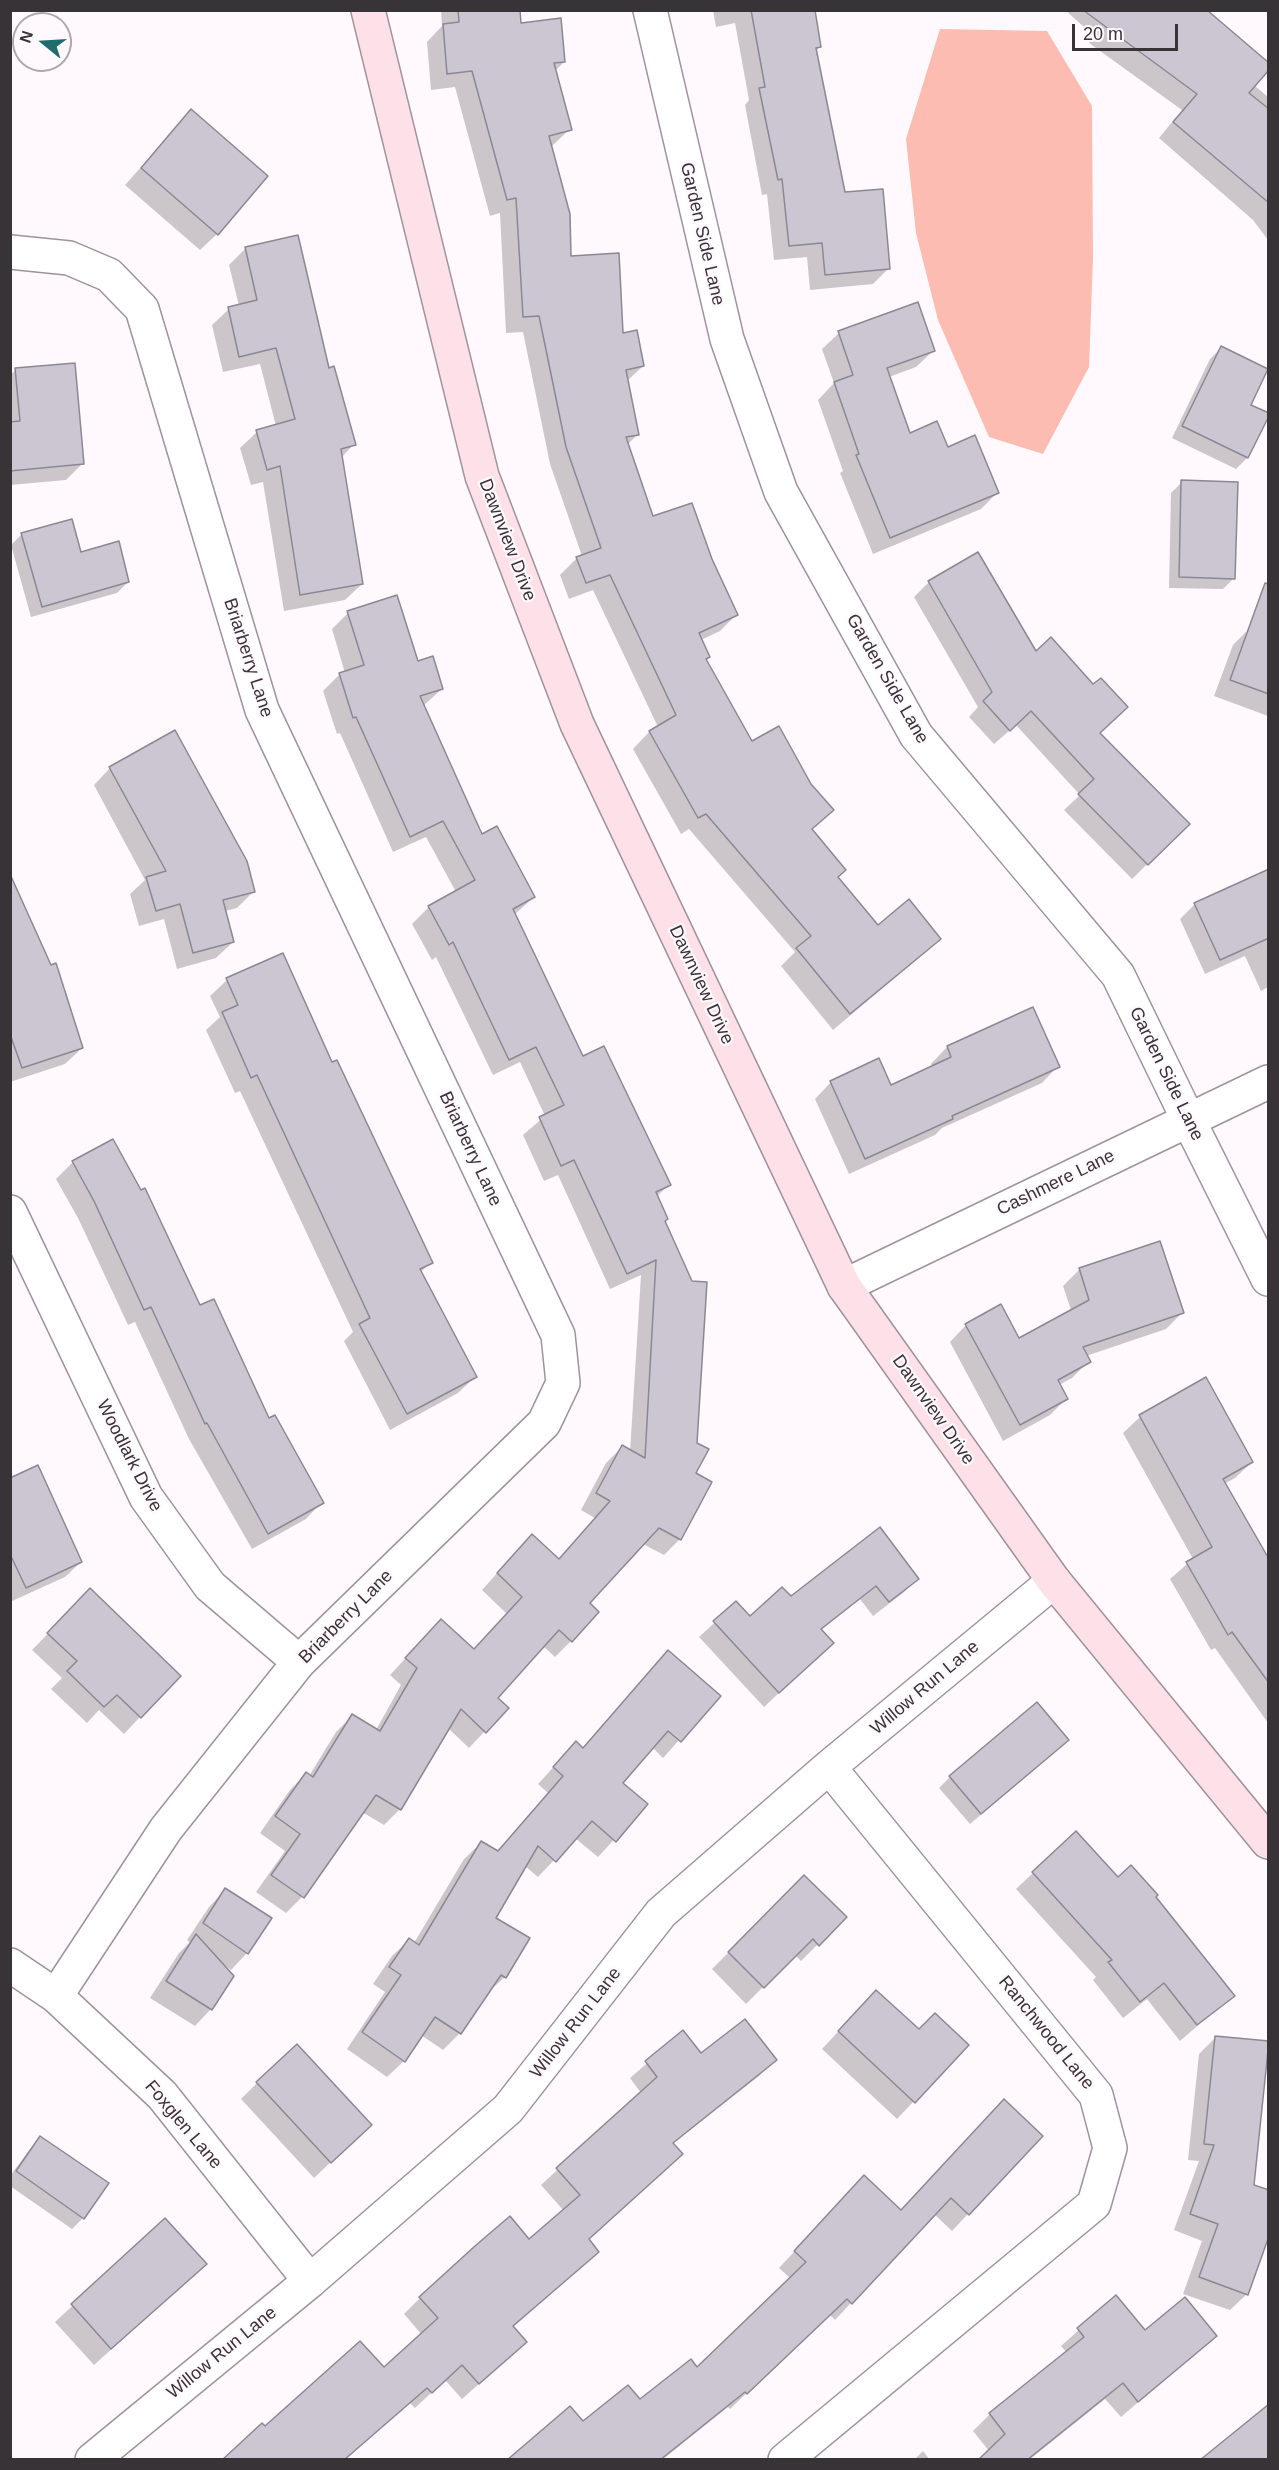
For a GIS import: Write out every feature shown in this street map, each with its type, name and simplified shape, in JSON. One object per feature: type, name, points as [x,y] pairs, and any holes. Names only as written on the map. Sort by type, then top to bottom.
[{"type":"street","name":"Dawnview Drive","points":[[368,10],[482,476],[577,724],[844,1286],[1054,1581],[1269,1842]]},
{"type":"street","name":"Garden Side Lane","points":[[650,10],[727,339],[781,492],[916,735],[1118,975],[1269,1279]]},
{"type":"street","name":"Briarberry Lane","points":[[10,252],[69,258],[109,275],[142,309],[262,710],[558,1335],[563,1383],[544,1424],[299,1662],[166,1828],[57,1996]]},
{"type":"street","name":"Cashmere Lane","points":[[844,1286],[1269,1082]]},
{"type":"street","name":"Woodlark Drive","points":[[10,1212],[146,1497],[210,1586],[299,1662]]},
{"type":"street","name":"Willow Run Lane","points":[[92,2460],[310,2281],[508,2109],[661,1913],[829,1767],[1054,1581]]},
{"type":"street","name":"Ranchwood Lane","points":[[785,2460],[1094,2204],[1110,2148],[1096,2095],[829,1767]]},
{"type":"street","name":"Foxglen Lane","points":[[10,1965],[57,1996],[162,2095],[310,2281]]},
{"type":"shaded area","points":[[940,29],[1047,31],[1092,106],[1093,258],[1089,367],[1043,454],[989,437],[938,320],[916,233],[906,139]]},
{"type":"building","points":[[458,10],[520,10],[521,23],[561,18],[565,62],[554,63],[572,130],[549,136],[570,214],[571,256],[619,253],[623,333],[637,330],[644,366],[626,370],[639,435],[626,437],[653,516],[692,503],[712,559],[738,615],[699,633],[710,657],[706,659],[752,741],[779,726],[811,784],[834,810],[812,829],[846,870],[838,877],[878,925],[909,899],[941,939],[850,1014],[796,948],[811,936],[706,814],[698,818],[649,731],[676,715],[610,575],[586,583],[576,557],[601,548],[566,447],[539,316],[523,317],[516,198],[507,200],[472,71],[447,74],[443,24],[459,22]]},
{"type":"building","points":[[751,10],[815,10],[821,47],[816,48],[845,192],[883,189],[890,269],[825,275],[822,243],[789,246],[782,179],[778,180],[759,88],[765,87]]},
{"type":"building","points":[[1083,10],[1207,10],[1269,63],[1269,70],[1249,93],[1269,109],[1269,203],[1173,122],[1197,94]]},
{"type":"building","points":[[191,109],[268,176],[218,235],[141,168]]},
{"type":"building","points":[[298,235],[329,368],[334,366],[356,445],[341,449],[363,584],[300,595],[280,466],[267,470],[256,430],[295,419],[276,348],[239,357],[228,307],[257,300],[245,247]]},
{"type":"building","points":[[918,302],[935,351],[887,368],[910,433],[937,421],[948,447],[975,435],[999,493],[890,538],[856,455],[859,454],[834,382],[853,375],[838,331]]},
{"type":"building","points":[[1221,346],[1268,369],[1251,405],[1269,413],[1269,416],[1248,458],[1182,426]]},
{"type":"building","points":[[75,363],[84,464],[10,471],[10,422],[20,421],[15,368]]},
{"type":"building","points":[[1181,480],[1238,482],[1235,579],[1179,577]]},
{"type":"building","points":[[72,519],[81,552],[119,541],[129,582],[42,607],[21,533]]},
{"type":"building","points":[[978,552],[1036,651],[1051,637],[1093,684],[1101,678],[1128,707],[1100,733],[1190,824],[1148,865],[1078,794],[1094,779],[1031,711],[1010,731],[983,701],[992,692],[928,581]]},
{"type":"building","points":[[1265,583],[1269,584],[1269,694],[1230,680]]},
{"type":"building","points":[[397,595],[418,661],[433,656],[443,689],[420,696],[482,834],[497,826],[535,897],[513,909],[583,1056],[604,1046],[671,1185],[656,1192],[668,1219],[665,1221],[692,1281],[707,1282],[697,1443],[709,1449],[696,1473],[712,1482],[681,1540],[659,1528],[590,1603],[599,1612],[572,1642],[559,1630],[498,1698],[509,1708],[486,1733],[461,1709],[401,1810],[376,1795],[304,1898],[271,1875],[300,1834],[275,1816],[306,1772],[313,1777],[352,1714],[380,1731],[417,1668],[405,1658],[441,1619],[474,1649],[522,1597],[497,1573],[532,1534],[559,1559],[610,1501],[596,1493],[622,1445],[645,1458],[656,1260],[627,1274],[574,1160],[561,1166],[539,1117],[564,1105],[536,1047],[509,1060],[453,942],[449,945],[428,906],[475,880],[443,821],[410,837],[356,717],[353,718],[339,673],[364,665],[347,611]]},
{"type":"building","points":[[175,730],[247,861],[255,892],[223,900],[234,942],[193,953],[180,904],[156,911],[146,877],[166,871],[109,767]]},
{"type":"building","points":[[1269,869],[1269,938],[1220,960],[1194,903]]},
{"type":"building","points":[[10,874],[51,965],[56,963],[83,1048],[22,1068],[10,1034]]},
{"type":"building","points":[[283,953],[332,1062],[337,1060],[433,1263],[420,1269],[477,1377],[407,1414],[359,1324],[370,1318],[257,1075],[251,1078],[222,1012],[238,1005],[226,978]]},
{"type":"building","points":[[1033,1007],[1060,1067],[865,1159],[830,1081],[879,1058],[891,1085],[951,1057],[947,1046]]},
{"type":"building","points":[[113,1139],[141,1190],[145,1188],[200,1305],[214,1299],[269,1418],[275,1415],[324,1503],[268,1534],[207,1423],[205,1424],[151,1307],[144,1310],[94,1201],[72,1161]]},
{"type":"building","points":[[1160,1241],[1184,1313],[1083,1347],[1091,1362],[1058,1380],[1068,1399],[1020,1425],[965,1324],[1001,1304],[1019,1338],[1089,1300],[1079,1268]]},
{"type":"building","points":[[1206,1377],[1253,1462],[1223,1479],[1269,1559],[1269,1683],[1232,1632],[1228,1635],[1186,1562],[1212,1547],[1139,1415]]},
{"type":"building","points":[[38,1465],[82,1562],[26,1588],[10,1554],[10,1478]]},
{"type":"building","points":[[880,1527],[919,1579],[889,1602],[876,1586],[821,1629],[834,1643],[779,1693],[713,1621],[736,1601],[750,1616],[782,1587],[791,1596]]},
{"type":"building","points":[[90,1588],[181,1676],[141,1718],[117,1695],[104,1707],[67,1671],[77,1661],[47,1633]]},
{"type":"building","points":[[668,1650],[721,1696],[681,1742],[668,1731],[623,1783],[648,1804],[616,1842],[592,1821],[556,1862],[538,1846],[496,1918],[530,1938],[506,1978],[501,1975],[461,2034],[435,2017],[405,2062],[362,2032],[401,1975],[389,1967],[409,1938],[419,1945],[481,1841],[498,1851],[563,1776],[553,1767],[576,1741],[583,1748]]},
{"type":"building","points":[[1037,1702],[1069,1740],[981,1814],[949,1776]]},
{"type":"building","points":[[1076,1831],[1118,1877],[1131,1865],[1158,1895],[1156,1897],[1235,1996],[1197,2025],[1164,1983],[1140,2002],[1108,1962],[1112,1960],[1032,1872]]},
{"type":"building","points":[[804,1875],[847,1917],[819,1946],[813,1939],[764,1988],[728,1952]]},
{"type":"building","points":[[225,1888],[272,1918],[248,1954],[203,1923]]},
{"type":"building","points":[[196,1934],[234,1976],[212,2010],[166,1981]]},
{"type":"building","points":[[876,1990],[919,2029],[935,2013],[969,2045],[915,2103],[838,2031]]},
{"type":"building","points":[[745,2019],[777,2060],[673,2143],[683,2154],[589,2239],[599,2252],[513,2326],[527,2342],[479,2384],[462,2365],[432,2393],[427,2388],[344,2460],[222,2460],[262,2423],[265,2426],[360,2341],[384,2367],[438,2318],[419,2297],[475,2246],[510,2216],[529,2239],[580,2195],[556,2168],[657,2077],[645,2061],[683,2030],[701,2053]]},
{"type":"building","points":[[1215,2036],[1269,2041],[1254,2185],[1269,2190],[1269,2236],[1248,2295],[1199,2277],[1218,2224],[1190,2214],[1214,2145],[1204,2144]]},
{"type":"building","points":[[297,2044],[372,2125],[331,2163],[256,2082]]},
{"type":"building","points":[[1004,2099],[1043,2136],[969,2215],[951,2198],[852,2304],[847,2299],[747,2394],[745,2392],[660,2460],[507,2460],[570,2406],[583,2421],[628,2385],[640,2399],[691,2359],[697,2367],[806,2262],[794,2251],[864,2175],[901,2210]]},
{"type":"building","points":[[40,2136],[109,2183],[84,2219],[16,2171]]},
{"type":"building","points":[[165,2218],[207,2264],[111,2349],[71,2304]]},
{"type":"building","points":[[1116,2295],[1145,2330],[1185,2297],[1217,2336],[1138,2402],[1123,2383],[1027,2460],[978,2460],[1005,2434],[989,2413],[1084,2337],[1077,2328]]},
{"type":"building","points":[[1269,2404],[1269,2460],[1200,2460]]}]
